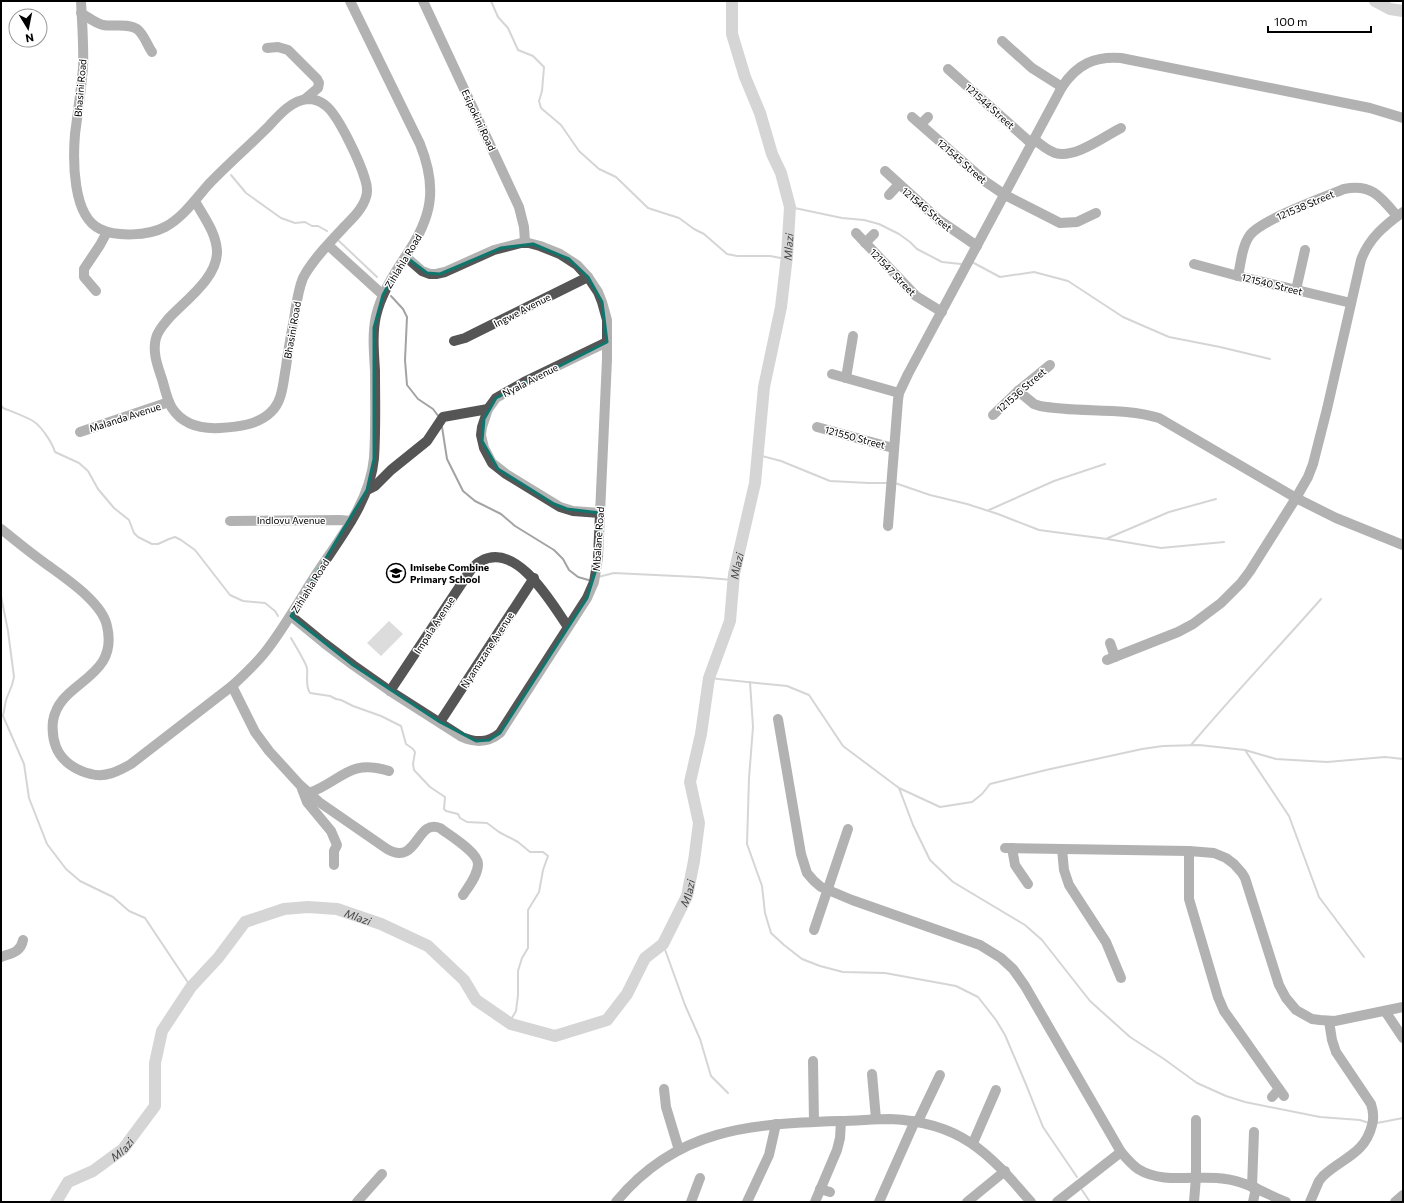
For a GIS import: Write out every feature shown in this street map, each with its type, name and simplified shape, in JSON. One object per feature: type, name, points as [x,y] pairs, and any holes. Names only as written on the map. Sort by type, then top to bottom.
[{"type":"street","name":"Bhasini Road","points":[[81,1],[83,68],[74,150],[75,173],[78,191],[87,218],[95,227],[107,232],[131,234],[158,230],[174,221],[276,118],[296,102],[305,99],[317,100],[323,103],[336,118],[362,171],[366,184],[367,196],[360,209],[328,245],[306,273],[300,286],[282,388],[278,401],[272,412],[259,421],[249,424],[206,428],[188,423],[175,411],[170,402],[158,369],[155,352],[157,334],[166,322],[206,280],[215,265],[217,251],[213,235],[195,201]]},
{"type":"street","name":"Zihlahla Road","points":[[1,529],[43,562],[57,570],[99,609],[107,624],[109,642],[107,654],[101,664],[68,693],[60,703],[55,711],[52,728],[56,749],[65,761],[83,772],[93,775],[110,774],[131,764],[232,686],[262,656],[291,616],[351,521],[367,490],[374,459],[374,328],[376,317],[383,294],[423,227],[427,216],[431,193],[429,172],[420,144],[350,1]]},
{"type":"street","name":"Esipokini Road","points":[[423,1],[519,207],[524,227],[525,242]]},
{"type":"street","points":[[81,13],[95,22],[104,25],[128,26],[136,29],[141,33],[152,52]]},
{"type":"street","points":[[1002,41],[1032,68],[1062,87]]},
{"type":"street","points":[[267,48],[278,47],[288,50],[317,79],[319,83],[318,88],[305,99]]},
{"type":"street","points":[[888,526],[893,448],[899,393],[1062,87],[1071,74],[1086,63],[1100,58],[1121,58],[1370,108],[1403,118]]},
{"type":"street","name":"121544 Street","points":[[948,69],[1033,142],[1051,152],[1065,154],[1075,152],[1121,128]]},
{"type":"street","name":"121545 Street","points":[[912,117],[986,182],[1005,195],[1060,223],[1077,222],[1096,213]]},
{"type":"street","points":[[921,124],[928,117]]},
{"type":"street","name":"121546 Street","points":[[885,171],[942,223],[977,246]]},
{"type":"street","name":"121546 Street","points":[[889,195],[899,184]]},
{"type":"street","name":"121538 Street","points":[[1238,276],[1245,245],[1251,233],[1256,228],[1272,219],[1344,188],[1356,187],[1372,191],[1400,214]]},
{"type":"street","points":[[1110,644],[1111,659],[1178,632],[1193,624],[1221,603],[1250,571],[1308,477],[1361,260],[1367,246],[1375,235],[1400,214]]},
{"type":"street","points":[[96,291],[84,277],[84,269],[100,246],[107,232]]},
{"type":"street","name":"121547 Street","points":[[856,233],[916,296],[942,312]]},
{"type":"street","name":"121547 Street","points":[[865,243],[874,234]]},
{"type":"street","points":[[406,257],[426,273],[440,274],[494,250],[525,242]]},
{"type":"street","name":"Mbalane Road","points":[[291,616],[324,644],[390,691],[462,737],[470,740],[483,741],[496,737],[500,733],[587,598],[594,582],[598,558],[607,320],[598,292],[588,277],[577,265],[560,254],[525,242]]},
{"type":"street","points":[[328,245],[383,294]]},
{"type":"street","points":[[1296,290],[1305,250]]},
{"type":"street","name":"121540 Street","points":[[1194,264],[1351,303]]},
{"type":"street","name":"Ingwe Avenue","points":[[454,341],[466,338],[588,277]]},
{"type":"street","points":[[846,378],[853,336]]},
{"type":"street","name":"Nyala Avenue","points":[[600,513],[573,511],[560,507],[498,469],[487,454],[482,442],[482,427],[488,409],[496,398],[607,342]]},
{"type":"street","name":"121536 Street","points":[[993,415],[1018,391],[1050,365]]},
{"type":"street","points":[[832,374],[899,393]]},
{"type":"street","points":[[1018,391],[1034,404],[1040,406],[1126,413],[1159,418],[1296,498],[1336,518],[1403,545]]},
{"type":"street","name":"Malanda Avenue","points":[[80,432],[170,402]]},
{"type":"street","points":[[367,490],[375,486],[390,470],[428,441],[443,417],[488,409]]},
{"type":"street","name":"121550 Street","points":[[817,427],[893,448]]},
{"type":"street","name":"Indlovu Avenue","points":[[230,521],[351,521]]},
{"type":"street","name":"Impala Avenue","points":[[390,691],[466,577],[477,563],[486,559],[501,558],[519,566],[534,578],[568,627]]},
{"type":"street","name":"Nyamazane Avenue","points":[[440,722],[534,578]]},
{"type":"street","points":[[232,686],[255,732],[300,785],[327,808],[396,853],[409,850],[424,831],[428,828],[436,826],[470,851],[477,859],[478,863],[476,873],[464,895]]},
{"type":"street","points":[[778,719],[803,861],[810,877],[821,887],[827,890],[980,945],[1001,958],[1013,969],[1025,986],[1121,1152],[1134,1166],[1153,1176],[1226,1179],[1254,1188],[1286,1202]]},
{"type":"street","points":[[309,793],[356,768],[371,766],[389,771]]},
{"type":"street","points":[[300,785],[307,802],[333,835],[337,845],[334,851],[334,865]]},
{"type":"street","points":[[814,930],[848,829]]},
{"type":"street","points":[[1028,884],[1015,865],[1009,848],[1189,851],[1220,855],[1234,864],[1242,873],[1249,889],[1282,991],[1296,1010],[1312,1019],[1329,1021],[1403,1007]]},
{"type":"street","points":[[1062,849],[1064,870],[1069,885],[1100,933],[1122,971]]},
{"type":"street","points":[[1189,851],[1189,899],[1218,997],[1224,1011],[1278,1094]]},
{"type":"street","points":[[1,957],[18,950],[22,946],[23,940]]},
{"type":"street","points":[[1385,1011],[1403,1038]]},
{"type":"street","points":[[1310,1202],[1319,1181],[1323,1176],[1355,1153],[1364,1144],[1371,1131],[1373,1123],[1373,1111],[1371,1104],[1336,1052],[1332,1040],[1329,1021]]},
{"type":"street","points":[[813,1062],[814,1122]]},
{"type":"street","points":[[872,1074],[876,1119]]},
{"type":"street","points":[[879,1202],[916,1121],[940,1075]]},
{"type":"street","points":[[664,1089],[666,1107],[679,1150]]},
{"type":"street","points":[[973,1143],[996,1090]]},
{"type":"street","points":[[616,1202],[644,1173],[659,1162],[679,1150],[719,1133],[750,1126],[876,1119],[916,1121],[944,1129],[973,1143],[1005,1171],[1031,1202]]},
{"type":"street","points":[[1194,1202],[1196,1178],[1196,1120]]},
{"type":"street","points":[[815,1202],[837,1150],[840,1138],[841,1121]]},
{"type":"street","points":[[747,1202],[769,1155],[776,1124]]},
{"type":"street","points":[[1253,1202],[1254,1132]]},
{"type":"street","points":[[1057,1202],[1121,1152]]},
{"type":"street","points":[[967,1202],[1005,1171]]},
{"type":"street","points":[[357,1202],[382,1174]]},
{"type":"street","points":[[691,1202],[700,1178]]},
{"type":"street","points":[[820,1189],[830,1192]]},
{"type":"street","points":[[1395,1202],[1403,1195]]},
{"type":"highlighted area","points":[[533,244],[569,259],[588,277],[602,302],[607,342],[496,398],[484,419],[482,441],[498,469],[554,504],[567,509],[600,513],[597,566],[587,598],[500,733],[489,740],[476,741],[440,722],[353,665],[291,616],[367,490],[374,459],[374,328],[383,295],[396,271],[406,257],[427,273],[440,274],[501,248]]},
{"type":"shaded area","points":[[389,621],[403,634],[381,656],[367,643]]},
{"type":"waterway","points":[[491,1],[498,17],[508,28],[518,50],[533,56],[544,67],[542,91],[539,101],[541,108],[561,125],[579,151],[599,169],[616,177],[648,208],[679,218],[704,234],[727,254],[737,256],[770,256],[786,259]]},
{"type":"waterway","name":"Mlazi","points":[[56,1202],[68,1182],[93,1171],[123,1149],[155,1106],[155,1063],[162,1031],[191,987],[218,958],[245,922],[284,909],[308,907],[337,909],[381,924],[428,946],[464,980],[476,1000],[511,1024],[555,1036],[607,1020],[627,994],[645,958],[663,944],[687,896],[694,861],[699,823],[690,782],[701,734],[709,678],[730,621],[734,574],[755,483],[764,387],[781,307],[787,256],[790,207],[781,173],[772,154],[760,113],[745,77],[732,34],[732,1]]},
{"type":"waterway","name":"Mlazi","points":[[1375,1],[1390,9],[1403,11]]},
{"type":"waterway","points":[[231,175],[246,193],[281,218],[295,223],[305,222],[312,226],[318,226],[327,231]]},
{"type":"waterway","points":[[790,207],[879,224],[899,234],[917,249],[942,262],[961,264]]},
{"type":"waterway","points":[[339,241],[377,277]]},
{"type":"waterway","points":[[972,262],[1000,277],[1034,272],[1068,281],[1123,317],[1169,337],[1270,359]]},
{"type":"waterway","points":[[391,296],[403,309],[407,317],[405,360],[407,385],[418,399],[433,409],[439,417]]},
{"type":"waterway","points":[[1,405],[3,408],[26,417],[36,423],[46,435],[55,452],[79,463],[88,471],[98,489],[114,508],[129,520],[134,533],[138,537],[152,544],[158,544],[175,537],[181,540],[195,550],[230,595],[243,601],[265,603],[275,611],[278,616]]},
{"type":"waterway","points":[[442,427],[447,459],[463,491],[475,501],[501,514],[515,526],[554,550],[563,559],[569,570],[578,577],[592,581]]},
{"type":"waterway","points":[[758,455],[781,461],[830,481],[887,483]]},
{"type":"waterway","points":[[989,510],[1054,481],[1105,464]]},
{"type":"waterway","points":[[895,483],[930,495],[967,504],[998,514],[1039,530],[1161,548],[1224,542]]},
{"type":"waterway","points":[[1108,538],[1169,512],[1216,499]]},
{"type":"waterway","points":[[599,577],[614,573],[733,580]]},
{"type":"waterway","points":[[1,596],[8,631],[14,677],[6,700],[3,716],[24,764],[29,798],[47,844],[66,869],[80,881],[113,897],[129,911],[145,918],[191,987]]},
{"type":"waterway","points":[[1191,745],[1321,599]]},
{"type":"waterway","points":[[291,638],[307,668],[307,684],[310,693],[330,696],[381,716],[401,726],[406,744],[415,752],[413,764],[414,770],[430,787],[445,797],[444,809],[446,811],[458,814],[460,818],[467,822],[487,823],[499,832],[518,842],[530,852],[543,852],[548,856],[543,870],[539,892],[528,910],[528,948],[522,958],[518,971],[516,1011],[509,1023]]},
{"type":"waterway","points":[[709,678],[787,686],[809,695],[843,746],[899,788],[940,807],[972,802],[982,794],[990,784],[1046,770],[1142,749],[1163,746],[1199,745],[1245,750],[1276,759],[1327,762],[1385,757],[1403,759]]},
{"type":"waterway","points":[[750,682],[753,727],[749,778],[747,844],[762,886],[765,913],[771,933],[802,959],[820,966],[843,972],[885,973],[956,986],[978,997],[996,1020],[1005,1035],[1043,1127],[1077,1177]]},
{"type":"waterway","points":[[1245,750],[1289,816],[1319,897],[1364,957]]},
{"type":"waterway","points":[[899,788],[913,825],[930,860],[953,882],[1025,925],[1042,940],[1090,1001],[1130,1037],[1197,1083],[1226,1096],[1245,1102],[1320,1117],[1360,1120],[1369,1123]]},
{"type":"waterway","points":[[663,944],[685,1005],[700,1039],[711,1076],[728,1093]]},
{"type":"waterway","points":[[1377,1123],[1403,1118]]},
{"type":"waterway","points":[[1082,1190],[1090,1202]]},
{"type":"place","name":"Imisebe Combine Primary School","points":[[396,573]]}]
